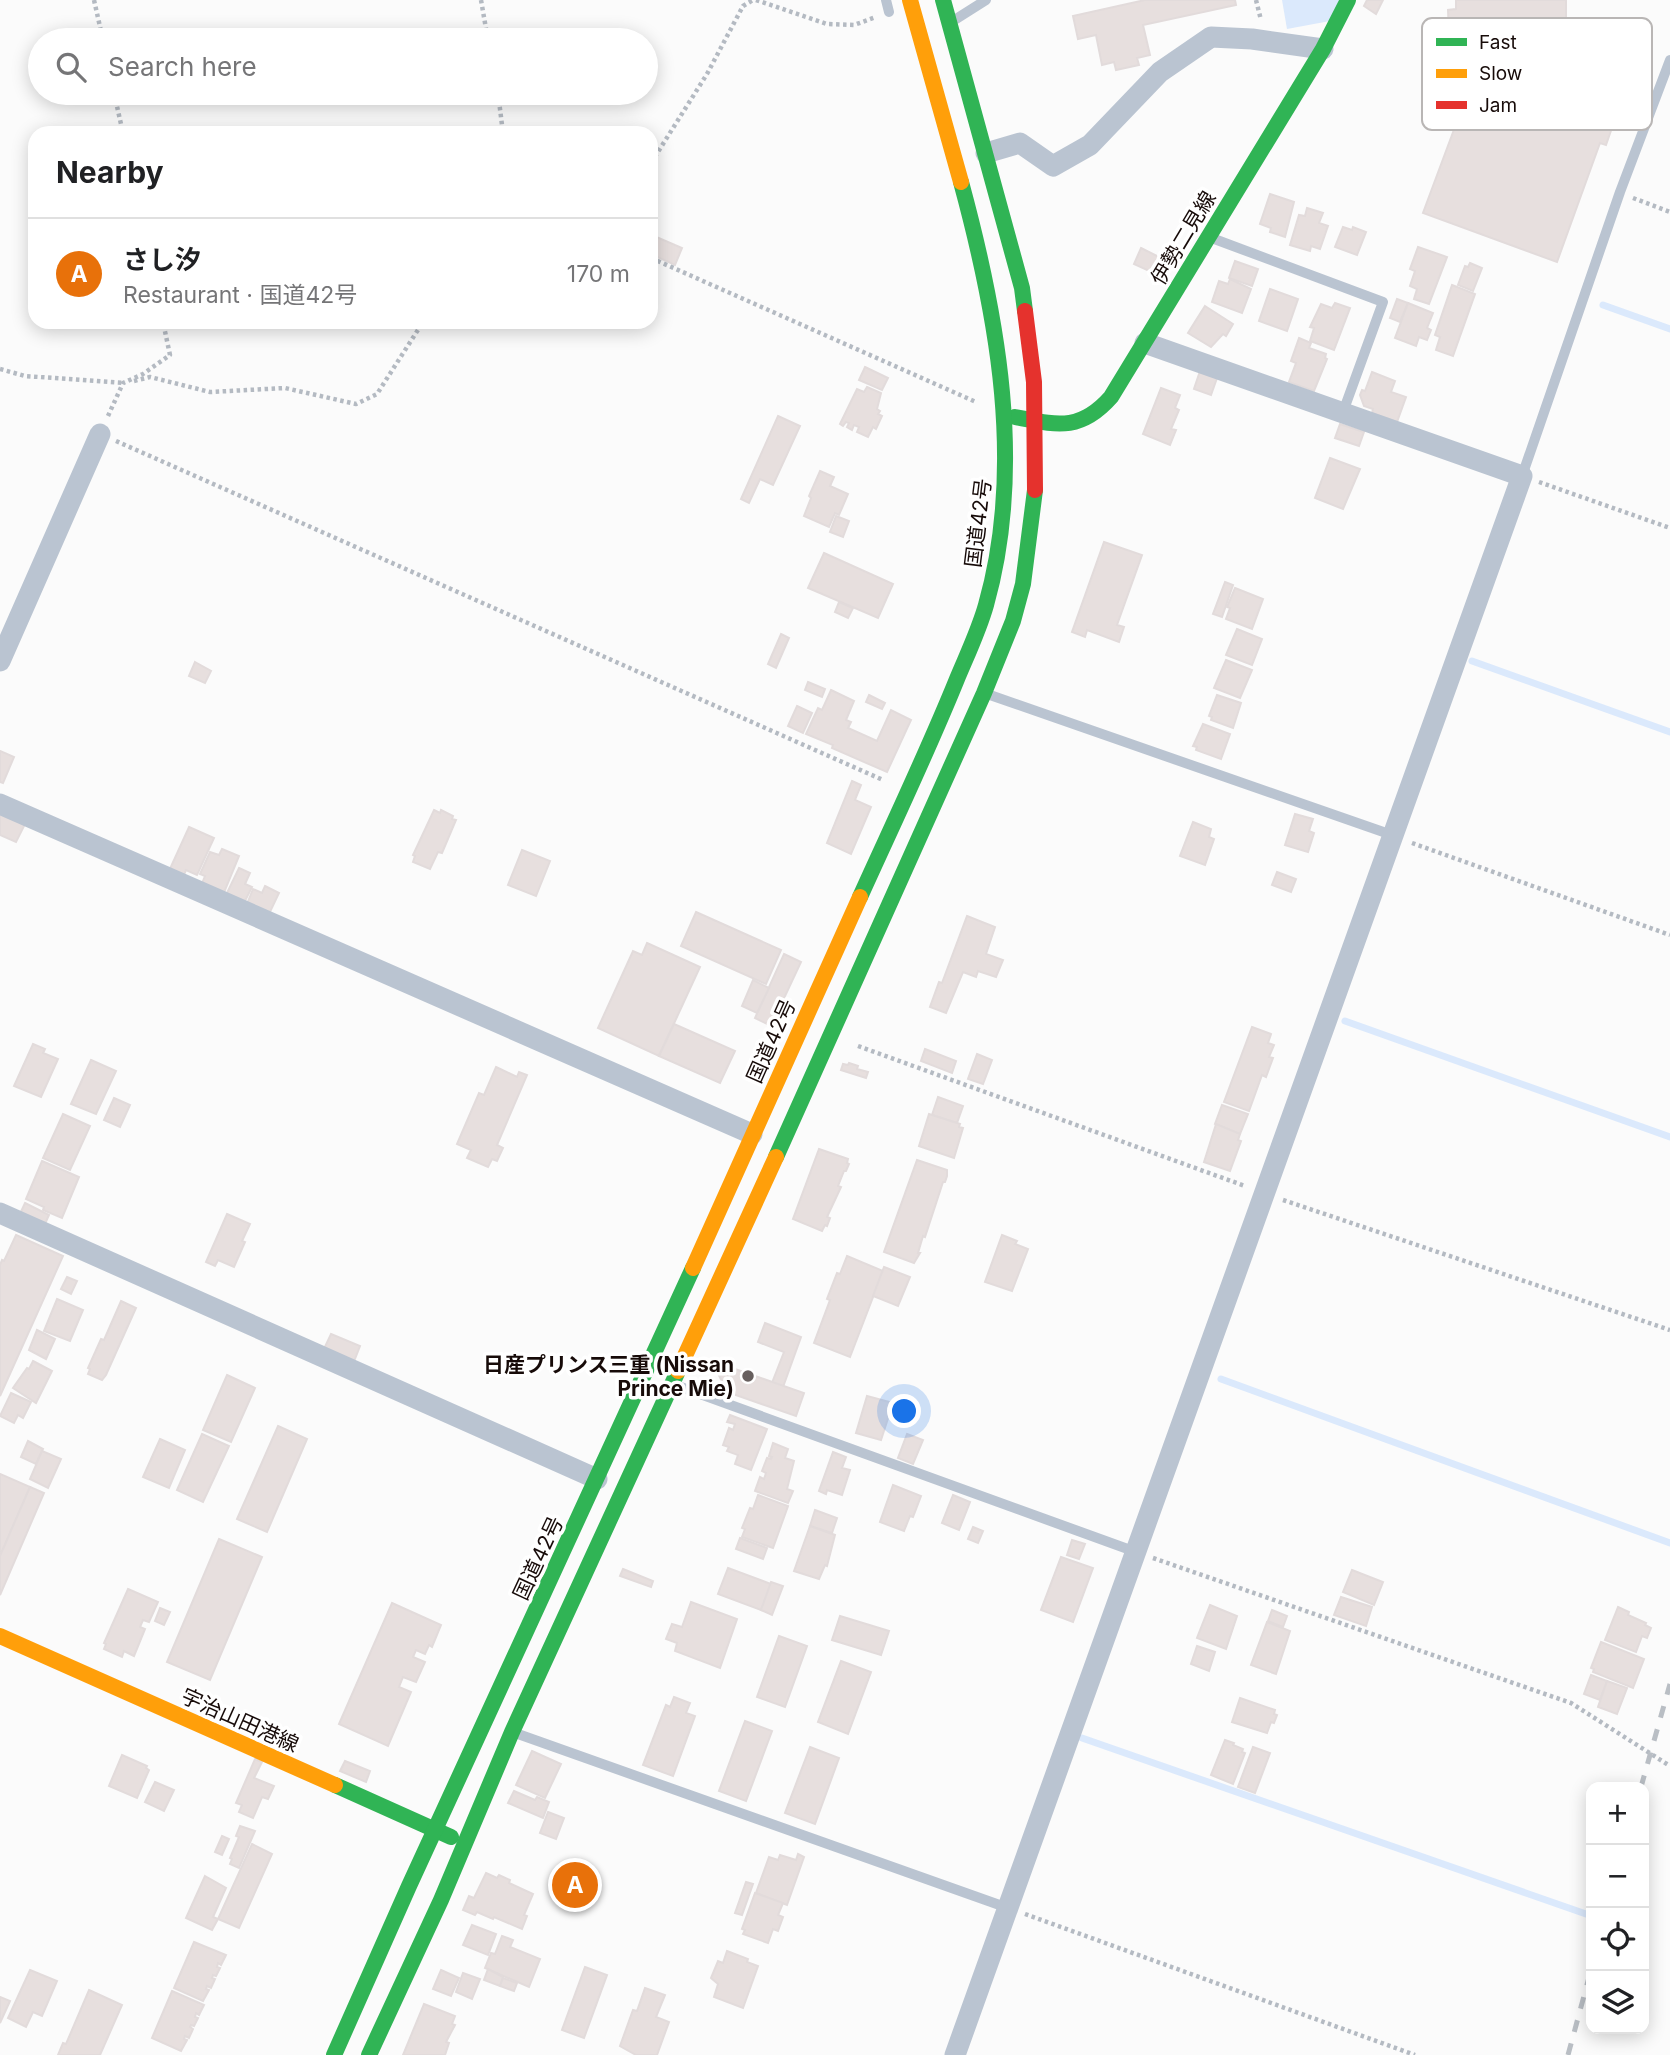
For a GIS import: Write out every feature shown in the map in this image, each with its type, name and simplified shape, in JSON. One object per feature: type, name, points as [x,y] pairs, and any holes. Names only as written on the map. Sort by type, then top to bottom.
[{"type":"main road","name":"国道42号","points":[[369,2055],[441,1900],[660,1379],[752,1134],[944,711],[986,607],[996,564],[1003,514],[1005,415],[978,245],[910,0]]},
{"type":"main road","name":"国道42号","points":[[334,2055],[597,1479],[699,1323],[831,1037],[984,693],[1013,621],[1023,584],[1034,494],[1034,382],[1021,288],[943,0]]},
{"type":"main road","name":"伊勢二見線","points":[[1005,415],[1033,421],[1069,423],[1085,420],[1111,397],[1323,49],[1348,0]]},
{"type":"main road","name":"宇治山田港線","points":[[0,1636],[463,1843]]},
{"type":"street","points":[[986,153],[1020,143],[1053,166],[1062,162],[1090,145],[1160,72],[1211,37],[1252,39],[1323,49]]},
{"type":"street","points":[[954,2055],[1522,476],[1145,343]]},
{"type":"street","points":[[0,661],[100,434]]},
{"type":"street","points":[[0,804],[752,1134]]},
{"type":"street","points":[[0,1213],[597,1479]]},
{"type":"lane","points":[[886,0],[889,12]]},
{"type":"lane","points":[[949,23],[986,0]]},
{"type":"lane","points":[[1652,107],[1670,60]]},
{"type":"lane","points":[[1522,476],[1619,192],[1643,130]]},
{"type":"lane","points":[[1207,237],[1383,302],[1343,412]]},
{"type":"lane","points":[[984,693],[1392,835]]},
{"type":"lane","points":[[660,1379],[1136,1552]]},
{"type":"lane","points":[[512,1732],[1008,1908]]},
{"type":"path","points":[[94,0],[100,28]]},
{"type":"path","points":[[481,0],[486,28]]},
{"type":"path","points":[[658,152],[707,74],[743,6],[754,0],[827,24],[854,25],[889,12]]},
{"type":"path","points":[[117,105],[121,126]]},
{"type":"path","points":[[500,105],[502,126]]},
{"type":"path","points":[[1619,192],[1670,212]]},
{"type":"path","points":[[658,261],[1005,415]]},
{"type":"path","points":[[164,329],[170,355],[143,374],[123,383],[100,434],[906,791]]},
{"type":"path","points":[[0,369],[25,376],[123,383],[150,377],[210,392],[285,388],[356,404],[377,394],[419,329]]},
{"type":"path","points":[[1522,476],[1670,528]]},
{"type":"path","points":[[1392,835],[1670,934]]},
{"type":"path","points":[[831,1037],[1263,1193],[1670,1330]]},
{"type":"path","points":[[1136,1552],[1571,1703],[1670,1766]]},
{"type":"path","points":[[1008,1908],[1415,2055]]},
{"type":"water","points":[[1282,0],[1341,0],[1330,21],[1287,29]]},
{"type":"building","points":[[1145,0],[1235,0],[1236,5],[1143,25],[1150,55],[1137,58],[1139,65],[1116,70],[1114,62],[1102,65],[1096,35],[1078,39],[1073,16]]},
{"type":"building","points":[[1367,0],[1383,0],[1376,14],[1364,6]]},
{"type":"building","points":[[1456,0],[1566,0],[1566,18],[1448,18],[1448,10],[1456,9]]},
{"type":"building","points":[[1454,130],[1611,130],[1606,145],[1600,143],[1557,262],[1423,213]]},
{"type":"building","points":[[1270,194],[1294,202],[1285,237],[1270,232],[1271,228],[1260,224]]},
{"type":"building","points":[[1307,208],[1323,213],[1319,223],[1328,226],[1320,249],[1311,246],[1310,251],[1290,245],[1299,215],[1305,216]]},
{"type":"building","points":[[1343,227],[1352,230],[1353,227],[1366,232],[1357,255],[1335,247]]},
{"type":"building","points":[[658,238],[682,248],[675,265],[658,257]]},
{"type":"building","points":[[1418,247],[1447,257],[1429,304],[1414,299],[1417,289],[1410,286],[1415,271],[1410,269]]},
{"type":"building","points":[[1141,248],[1165,260],[1158,275],[1134,264]]},
{"type":"building","points":[[1235,261],[1258,269],[1252,286],[1229,278]]},
{"type":"building","points":[[1470,263],[1482,268],[1473,291],[1458,285],[1465,266],[1468,267]]},
{"type":"building","points":[[1230,279],[1251,289],[1242,313],[1212,302],[1219,281],[1228,284]]},
{"type":"building","points":[[1452,285],[1475,294],[1453,356],[1436,350],[1440,337],[1435,335]]},
{"type":"building","points":[[1270,289],[1298,299],[1287,331],[1259,321]]},
{"type":"building","points":[[1397,299],[1408,303],[1400,322],[1390,318]]},
{"type":"building","points":[[1335,303],[1350,308],[1334,350],[1310,341],[1314,328],[1310,327],[1321,304],[1332,308]]},
{"type":"building","points":[[1408,303],[1433,313],[1427,328],[1431,330],[1427,340],[1419,337],[1416,346],[1395,338]]},
{"type":"building","points":[[1205,306],[1233,324],[1226,336],[1223,334],[1211,347],[1188,333]]},
{"type":"building","points":[[1299,338],[1311,343],[1309,348],[1326,354],[1327,359],[1314,391],[1289,382],[1296,363],[1291,361]]},
{"type":"building","points":[[865,367],[888,378],[882,390],[859,380]]},
{"type":"building","points":[[1200,371],[1217,378],[1211,395],[1194,389]]},
{"type":"building","points":[[1372,372],[1395,381],[1391,392],[1406,397],[1397,422],[1372,413],[1373,409],[1364,406],[1360,395],[1362,390],[1365,391]]},
{"type":"building","points":[[867,387],[881,393],[877,409],[882,416],[876,429],[873,427],[868,437],[857,432],[859,427],[854,425],[852,430],[847,427],[849,423],[846,422],[843,426],[840,424],[857,389],[864,392]]},
{"type":"building","points":[[1161,388],[1180,395],[1175,408],[1179,410],[1171,429],[1176,430],[1170,445],[1143,434]]},
{"type":"building","points":[[778,416],[800,426],[773,485],[760,479],[749,503],[741,499]]},
{"type":"building","points":[[1340,424],[1364,432],[1359,446],[1335,438]]},
{"type":"building","points":[[1330,458],[1360,469],[1343,509],[1315,498]]},
{"type":"building","points":[[820,471],[834,477],[830,486],[848,494],[839,515],[835,513],[829,527],[804,516]]},
{"type":"building","points":[[836,516],[849,521],[843,537],[830,532]]},
{"type":"building","points":[[1104,542],[1142,555],[1117,625],[1124,627],[1119,642],[1087,630],[1085,637],[1072,632]]},
{"type":"building","points":[[824,553],[893,584],[878,618],[808,588]]},
{"type":"building","points":[[1225,582],[1233,585],[1222,617],[1213,614]]},
{"type":"building","points":[[1235,588],[1263,599],[1252,629],[1226,619],[1230,608],[1227,607]]},
{"type":"building","points":[[839,602],[853,608],[848,618],[835,612]]},
{"type":"building","points":[[1237,629],[1262,639],[1252,665],[1226,655]]},
{"type":"building","points":[[781,634],[789,638],[776,668],[768,664]]},
{"type":"building","points":[[1226,660],[1252,670],[1240,698],[1214,688]]},
{"type":"building","points":[[195,662],[211,671],[205,683],[189,676]]},
{"type":"building","points":[[808,682],[825,689],[822,697],[805,690]]},
{"type":"building","points":[[831,690],[854,701],[846,720],[851,722],[848,728],[877,741],[891,710],[911,720],[887,772],[806,734],[818,708],[822,710]]},
{"type":"building","points":[[869,695],[885,703],[882,709],[866,702]]},
{"type":"building","points":[[1217,695],[1241,703],[1233,728],[1211,720],[1212,717],[1209,716]]},
{"type":"building","points":[[797,706],[812,713],[803,733],[788,726]]},
{"type":"building","points":[[1203,724],[1230,734],[1221,759],[1196,750],[1197,747],[1193,746]]},
{"type":"building","points":[[0,751],[14,757],[3,783],[0,782]]},
{"type":"building","points":[[852,781],[861,785],[855,800],[871,807],[851,854],[827,843]]},
{"type":"building","points":[[434,810],[440,813],[441,810],[456,820],[442,853],[438,852],[430,869],[413,862],[413,855]]},
{"type":"building","points":[[0,812],[25,824],[16,842],[0,835]]},
{"type":"building","points":[[1295,814],[1313,819],[1309,831],[1314,833],[1308,852],[1285,845]]},
{"type":"building","points":[[1193,822],[1211,829],[1209,837],[1214,839],[1205,865],[1180,856]]},
{"type":"building","points":[[189,827],[214,838],[197,875],[186,870],[183,877],[169,871]]},
{"type":"building","points":[[222,849],[239,856],[223,895],[201,886],[205,876],[200,874],[210,852],[219,855]]},
{"type":"building","points":[[522,850],[550,861],[536,896],[508,885]]},
{"type":"building","points":[[239,868],[250,873],[245,884],[252,887],[244,903],[226,895]]},
{"type":"building","points":[[1277,872],[1296,879],[1291,892],[1272,885]]},
{"type":"building","points":[[265,886],[279,893],[269,914],[247,904],[253,889],[262,893]]},
{"type":"building","points":[[696,912],[781,950],[766,984],[681,946]]},
{"type":"building","points":[[967,916],[995,927],[986,954],[1003,960],[996,977],[978,971],[976,977],[963,972],[946,1013],[930,1007]]},
{"type":"building","points":[[647,943],[700,967],[659,1056],[598,1028],[633,951],[642,955]]},
{"type":"building","points":[[784,954],[801,962],[771,1026],[755,1018]]},
{"type":"building","points":[[753,980],[769,988],[757,1013],[742,1006]]},
{"type":"building","points":[[674,1024],[735,1051],[720,1083],[659,1056]]},
{"type":"building","points":[[1252,1027],[1271,1034],[1268,1043],[1274,1045],[1269,1057],[1273,1058],[1266,1077],[1262,1075],[1249,1111],[1224,1102]]},
{"type":"building","points":[[33,1044],[45,1049],[43,1053],[58,1059],[41,1097],[14,1086]]},
{"type":"building","points":[[925,1049],[956,1061],[952,1073],[921,1061]]},
{"type":"building","points":[[977,1054],[992,1060],[983,1084],[968,1079]]},
{"type":"building","points":[[91,1060],[116,1071],[96,1114],[71,1104]]},
{"type":"building","points":[[849,1063],[868,1072],[866,1078],[841,1070],[843,1064]]},
{"type":"building","points":[[496,1067],[517,1077],[519,1072],[527,1075],[497,1145],[503,1148],[497,1161],[492,1159],[488,1167],[467,1158],[471,1150],[457,1144],[479,1093],[484,1095]]},
{"type":"building","points":[[938,1097],[963,1106],[957,1123],[932,1115]]},
{"type":"building","points":[[114,1098],[130,1105],[120,1127],[104,1120]]},
{"type":"building","points":[[1222,1105],[1248,1114],[1240,1134],[1215,1124]]},
{"type":"building","points":[[63,1114],[90,1126],[70,1170],[43,1158]]},
{"type":"building","points":[[929,1114],[960,1124],[959,1127],[963,1128],[954,1158],[919,1146]]},
{"type":"building","points":[[1216,1124],[1240,1134],[1238,1140],[1241,1141],[1230,1171],[1204,1162]]},
{"type":"building","points":[[819,1149],[848,1159],[849,1164],[827,1217],[830,1218],[827,1226],[825,1225],[822,1231],[793,1219]]},
{"type":"building","points":[[917,1160],[947,1170],[947,1176],[914,1263],[884,1252]]},
{"type":"building","points":[[42,1161],[79,1177],[62,1218],[26,1199]]},
{"type":"building","points":[[25,1203],[49,1215],[44,1226],[18,1218]]},
{"type":"building","points":[[227,1214],[250,1224],[234,1267],[218,1260],[215,1266],[206,1262]]},
{"type":"building","points":[[16,1235],[63,1256],[0,1396],[0,1265]]},
{"type":"building","points":[[1002,1235],[1028,1249],[1012,1291],[985,1282]]},
{"type":"building","points":[[847,1256],[883,1271],[850,1357],[814,1343],[830,1300],[827,1299]]},
{"type":"building","points":[[884,1267],[910,1277],[898,1306],[873,1296]]},
{"type":"building","points":[[67,1277],[77,1281],[71,1294],[61,1289]]},
{"type":"building","points":[[57,1299],[83,1310],[70,1341],[44,1331]]},
{"type":"building","points":[[121,1301],[136,1308],[102,1380],[88,1374],[88,1368]]},
{"type":"building","points":[[765,1323],[801,1337],[783,1387],[772,1383],[784,1352],[758,1342]]},
{"type":"building","points":[[37,1330],[55,1339],[46,1359],[29,1350]]},
{"type":"building","points":[[331,1334],[360,1346],[353,1364],[323,1351]]},
{"type":"building","points":[[33,1361],[52,1371],[36,1403],[13,1388]]},
{"type":"building","points":[[712,1361],[804,1393],[796,1416],[727,1392]]},
{"type":"building","points":[[227,1375],[255,1388],[231,1442],[203,1430]]},
{"type":"building","points":[[11,1393],[31,1402],[23,1418],[18,1415],[14,1423],[0,1416]]},
{"type":"building","points":[[867,1396],[893,1403],[881,1440],[856,1433]]},
{"type":"building","points":[[730,1415],[767,1429],[751,1470],[735,1464],[738,1455],[727,1451],[729,1447],[723,1445],[729,1428],[733,1430],[735,1424],[727,1422]]},
{"type":"building","points":[[278,1426],[307,1439],[267,1532],[237,1519]]},
{"type":"building","points":[[202,1434],[229,1446],[203,1502],[177,1490]]},
{"type":"building","points":[[907,1434],[923,1440],[913,1464],[898,1458]]},
{"type":"building","points":[[160,1439],[185,1450],[169,1488],[143,1477]]},
{"type":"building","points":[[28,1441],[43,1449],[36,1464],[21,1457]]},
{"type":"building","points":[[773,1443],[788,1449],[785,1458],[794,1461],[787,1489],[793,1491],[788,1503],[755,1491],[760,1477],[764,1479],[766,1473],[762,1471],[767,1458],[772,1457],[769,1456]]},
{"type":"building","points":[[42,1451],[61,1459],[48,1488],[30,1479]]},
{"type":"building","points":[[833,1452],[846,1457],[842,1468],[850,1470],[842,1495],[827,1490],[826,1494],[819,1491]]},
{"type":"building","points":[[0,1474],[30,1487],[0,1556]]},
{"type":"building","points":[[893,1485],[921,1496],[904,1531],[880,1522]]},
{"type":"building","points":[[30,1487],[44,1493],[0,1595],[0,1556]]},
{"type":"building","points":[[758,1495],[788,1506],[773,1548],[742,1537],[745,1529],[742,1528]]},
{"type":"building","points":[[953,1495],[970,1502],[959,1530],[942,1523]]},
{"type":"building","points":[[815,1510],[837,1518],[832,1533],[810,1526]]},
{"type":"building","points":[[810,1526],[835,1535],[827,1566],[825,1565],[819,1579],[794,1571]]},
{"type":"building","points":[[973,1527],[983,1531],[978,1543],[968,1539]]},
{"type":"building","points":[[740,1538],[767,1548],[763,1559],[736,1549]]},
{"type":"building","points":[[219,1539],[262,1557],[210,1680],[167,1662]]},
{"type":"building","points":[[1072,1540],[1085,1544],[1079,1559],[1067,1555]]},
{"type":"building","points":[[1061,1557],[1093,1568],[1073,1622],[1041,1610]]},
{"type":"building","points":[[728,1568],[771,1584],[761,1610],[718,1594]]},
{"type":"building","points":[[623,1569],[653,1581],[651,1587],[620,1576]]},
{"type":"building","points":[[1352,1570],[1383,1582],[1374,1605],[1343,1592]]},
{"type":"building","points":[[771,1582],[783,1586],[772,1615],[761,1610]]},
{"type":"building","points":[[128,1589],[158,1602],[149,1622],[143,1620],[140,1627],[145,1629],[134,1656],[124,1651],[122,1657],[104,1649],[104,1643]]},
{"type":"building","points":[[1341,1597],[1372,1607],[1366,1626],[1334,1615]]},
{"type":"building","points":[[691,1602],[737,1619],[720,1668],[675,1651],[677,1643],[666,1639],[672,1624],[682,1627]]},
{"type":"building","points":[[392,1603],[441,1625],[432,1647],[429,1645],[425,1654],[416,1650],[413,1657],[425,1662],[416,1682],[403,1677],[399,1687],[411,1692],[388,1746],[339,1724]]},
{"type":"building","points":[[1210,1605],[1237,1616],[1226,1649],[1197,1638]]},
{"type":"building","points":[[1618,1607],[1651,1628],[1647,1638],[1642,1636],[1636,1652],[1605,1640]]},
{"type":"building","points":[[160,1608],[170,1612],[164,1625],[155,1621]]},
{"type":"building","points":[[1272,1610],[1287,1616],[1283,1627],[1268,1621]]},
{"type":"building","points":[[840,1616],[889,1631],[881,1655],[832,1640]]},
{"type":"building","points":[[1267,1622],[1290,1631],[1276,1674],[1251,1665]]},
{"type":"building","points":[[779,1636],[807,1646],[785,1707],[757,1697]]},
{"type":"building","points":[[1601,1642],[1644,1659],[1633,1688],[1593,1672],[1594,1669],[1591,1668]]},
{"type":"building","points":[[1197,1646],[1215,1652],[1209,1671],[1191,1664]]},
{"type":"building","points":[[841,1661],[871,1672],[848,1734],[818,1722]]},
{"type":"building","points":[[1591,1675],[1607,1681],[1600,1700],[1584,1694]]},
{"type":"building","points":[[1607,1681],[1627,1688],[1617,1714],[1598,1707]]},
{"type":"building","points":[[674,1697],[690,1703],[686,1713],[695,1716],[673,1776],[643,1765],[666,1705],[670,1707]]},
{"type":"building","points":[[1240,1698],[1275,1710],[1274,1714],[1277,1715],[1267,1733],[1232,1722]]},
{"type":"building","points":[[745,1721],[772,1731],[746,1801],[719,1791]]},
{"type":"building","points":[[1225,1740],[1234,1743],[1233,1745],[1243,1749],[1242,1752],[1245,1753],[1233,1784],[1211,1775]]},
{"type":"building","points":[[810,1747],[839,1758],[815,1824],[785,1813]]},
{"type":"building","points":[[1253,1747],[1270,1753],[1255,1793],[1238,1787]]},
{"type":"building","points":[[532,1751],[561,1764],[545,1798],[516,1785]]},
{"type":"building","points":[[122,1755],[147,1766],[149,1770],[137,1798],[109,1786]]},
{"type":"building","points":[[255,1759],[262,1762],[254,1778],[274,1786],[268,1799],[262,1797],[253,1818],[239,1812],[242,1805],[236,1803]]},
{"type":"building","points":[[345,1761],[370,1771],[366,1782],[340,1771]]},
{"type":"building","points":[[155,1782],[174,1790],[164,1811],[145,1802]]},
{"type":"building","points":[[514,1791],[535,1800],[537,1797],[549,1802],[543,1818],[508,1803]]},
{"type":"building","points":[[548,1812],[564,1818],[556,1839],[540,1833]]},
{"type":"building","points":[[240,1826],[255,1831],[239,1868],[230,1864],[230,1858],[239,1837],[236,1836]]},
{"type":"building","points":[[222,1836],[229,1839],[222,1855],[215,1852]]},
{"type":"building","points":[[252,1844],[272,1854],[239,1928],[218,1919]]},
{"type":"building","points":[[798,1854],[804,1857],[787,1905],[756,1893],[769,1857],[778,1860],[780,1855],[796,1860]]},
{"type":"building","points":[[486,1873],[497,1878],[499,1875],[510,1880],[509,1883],[533,1894],[524,1915],[527,1916],[522,1929],[494,1917],[493,1919],[477,1912],[475,1915],[463,1910],[469,1896],[474,1898]]},
{"type":"building","points":[[205,1876],[226,1888],[213,1917],[218,1919],[212,1930],[186,1918]]},
{"type":"building","points":[[746,1882],[753,1884],[742,1915],[735,1913]]},
{"type":"building","points":[[755,1893],[783,1903],[778,1915],[783,1917],[778,1931],[773,1929],[768,1943],[743,1934],[745,1930],[742,1929]]},
{"type":"building","points":[[472,1925],[496,1934],[488,1955],[463,1945]]},
{"type":"building","points":[[502,1936],[513,1940],[510,1947],[540,1959],[529,1987],[485,1968],[491,1953],[495,1954]]},
{"type":"building","points":[[194,1942],[226,1955],[221,1965],[218,1963],[217,1967],[220,1968],[216,1976],[213,1975],[212,1978],[215,1979],[211,1988],[207,1986],[206,1989],[209,1990],[203,2001],[174,1988]]},
{"type":"building","points":[[727,1951],[758,1966],[743,2008],[714,1997],[718,1984],[711,1978],[718,1961],[723,1963]]},
{"type":"building","points":[[585,1967],[607,1975],[584,2038],[562,2030]]},
{"type":"building","points":[[488,1969],[503,1977],[500,1986],[484,1980]]},
{"type":"building","points":[[30,1970],[57,1981],[42,2016],[33,2012],[26,2027],[8,2018]]},
{"type":"building","points":[[441,1970],[459,1978],[451,1996],[433,1989]]},
{"type":"building","points":[[463,1973],[480,1979],[472,1999],[456,1992]]},
{"type":"building","points":[[503,1978],[517,1983],[514,1991],[500,1986]]},
{"type":"building","points":[[645,1988],[665,1995],[656,2017],[669,2022],[657,2055],[636,2055],[620,2046],[633,2010],[637,2011]]},
{"type":"building","points":[[89,1990],[122,2005],[100,2055],[58,2055],[63,2043],[66,2044]]},
{"type":"building","points":[[172,1991],[204,2005],[199,2015],[196,2013],[195,2017],[198,2018],[194,2026],[190,2027],[193,2029],[189,2038],[185,2036],[184,2039],[187,2040],[181,2051],[152,2038]]},
{"type":"building","points":[[0,1997],[10,2001],[0,2023]]},
{"type":"building","points":[[424,2004],[455,2016],[452,2024],[455,2025],[446,2042],[449,2043],[445,2055],[403,2055]]},
{"type":"waterway","points":[[1603,305],[1670,329]]},
{"type":"waterway","points":[[1472,661],[1670,732]]},
{"type":"waterway","points":[[1345,1021],[1670,1137]]},
{"type":"waterway","points":[[1221,1379],[1670,1543]]},
{"type":"waterway","points":[[1082,1738],[1586,1914]]},
{"type":"railway","points":[[1642,1782],[1670,1684]]},
{"type":"railway","points":[[1568,2055],[1591,1971]]},
{"type":"traffic: fast","points":[[943,0],[1022,288],[1025,311]]},
{"type":"traffic: fast","points":[[1015,417],[1056,423],[1078,421],[1089,416],[1111,397],[1323,49],[1348,0]]},
{"type":"traffic: fast","points":[[860,897],[976,633],[986,605],[998,553],[1004,500],[1002,393],[986,286],[961,182]]},
{"type":"traffic: fast","points":[[776,1157],[984,693],[1013,621],[1023,584],[1035,490]]},
{"type":"traffic: fast","points":[[334,2055],[693,1268]]},
{"type":"traffic: fast","points":[[369,2055],[441,1900],[512,1732],[678,1371]]},
{"type":"traffic: fast","points":[[335,1785],[451,1837]]},
{"type":"traffic: slow","points":[[910,0],[961,182]]},
{"type":"traffic: slow","points":[[693,1268],[860,897]]},
{"type":"traffic: slow","points":[[678,1371],[776,1157]]},
{"type":"traffic: slow","points":[[0,1636],[335,1785]]},
{"type":"traffic: jam","points":[[1025,311],[1034,382],[1035,490]]},
{"type":"place","name":"日産プリンス三重 (Nissan Prince Mie)","points":[[748,1376]]},
{"type":"place","name":"さし汐","points":[[575,1885]]}]
